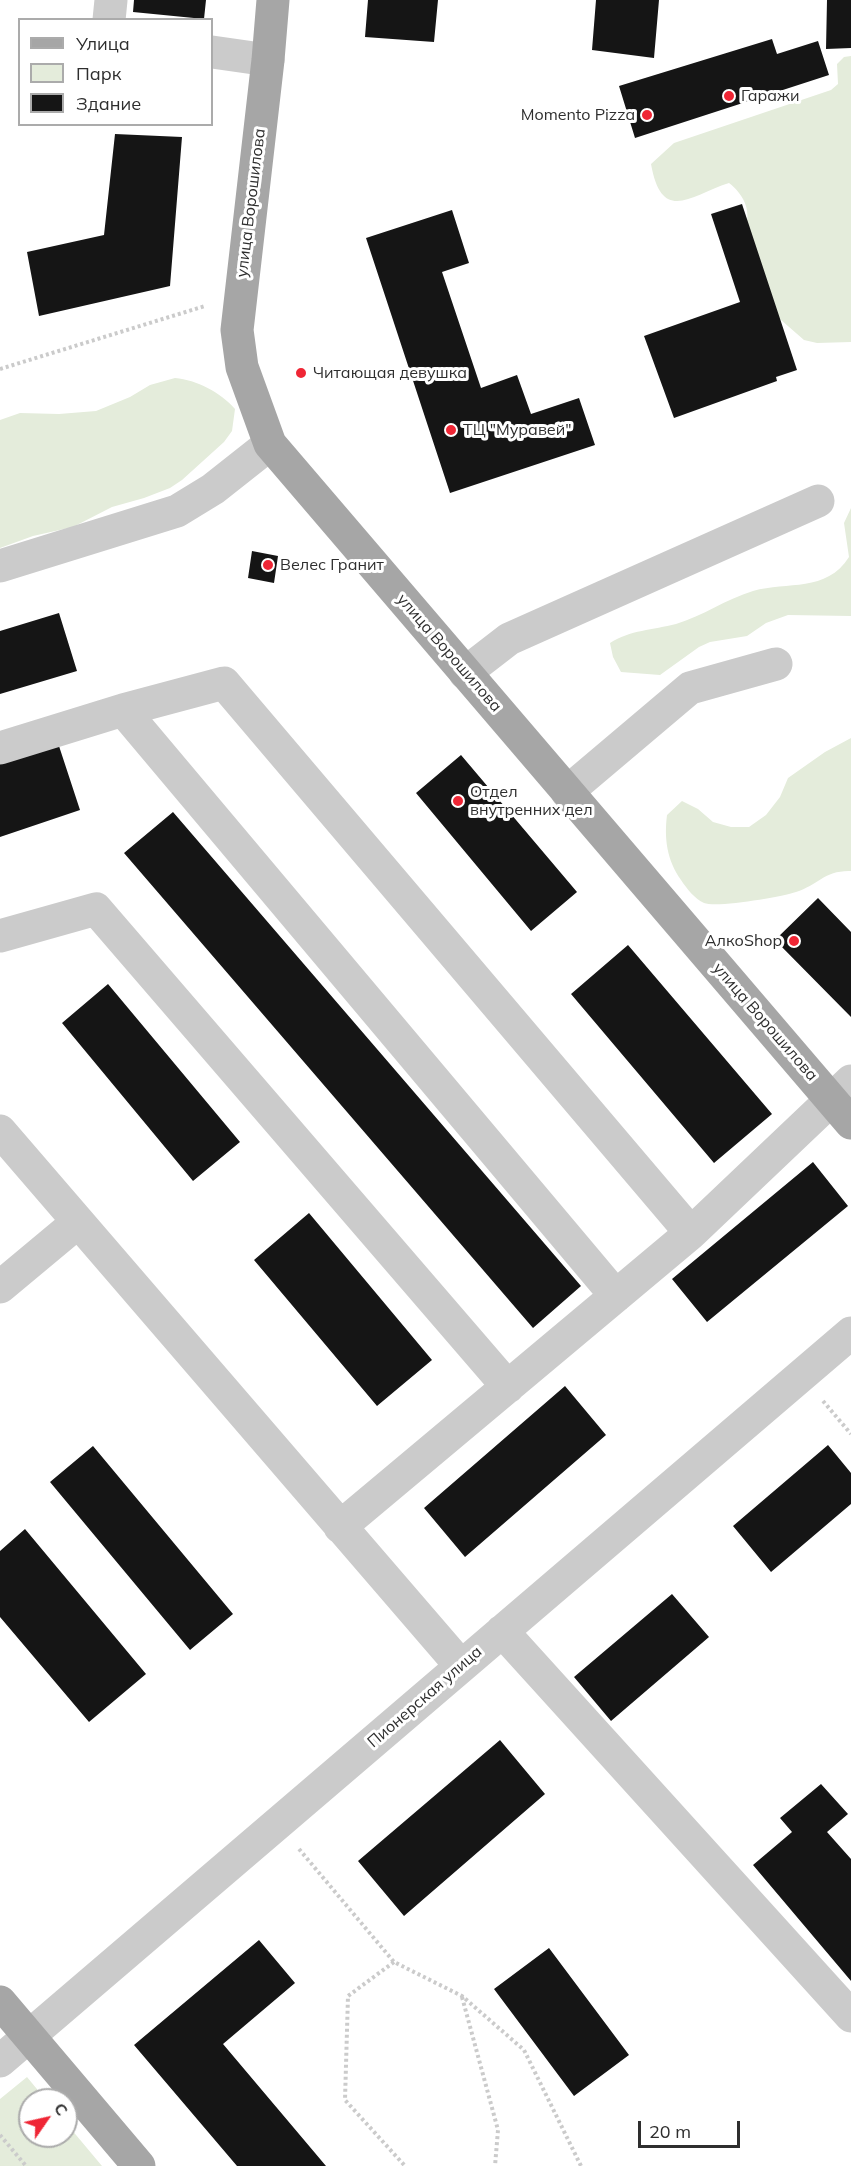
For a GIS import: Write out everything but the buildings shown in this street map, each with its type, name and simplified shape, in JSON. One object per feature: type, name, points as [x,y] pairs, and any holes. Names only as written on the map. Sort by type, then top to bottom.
[{"type":"main road","name":"улица Ворошилова","points":[[273,0],[237,330],[242,367],[270,444],[567,792],[841,1090],[851,1123]]},
{"type":"main road","points":[[0,2002],[139,2166]]},
{"type":"street","points":[[109,18],[111,0]]},
{"type":"street","points":[[213,52],[268,60]]},
{"type":"street","points":[[0,566],[177,511],[213,489],[270,444]]},
{"type":"street","points":[[465,673],[509,639],[818,501]]},
{"type":"street","points":[[567,792],[690,688],[776,664]]},
{"type":"street","points":[[0,748],[123,710],[224,683],[691,1233]]},
{"type":"street","points":[[123,710],[616,1296]]},
{"type":"street","points":[[0,936],[96,909],[508,1387]]},
{"type":"street","points":[[340,1527],[691,1233],[841,1090]]},
{"type":"street","points":[[0,1131],[461,1666]]},
{"type":"street","points":[[0,1287],[78,1222]]},
{"type":"street","name":"Пионерская улица","points":[[0,2061],[851,1333]]},
{"type":"street","points":[[502,1631],[851,2016]]},
{"type":"path","points":[[0,369],[240,296]]},
{"type":"path","points":[[801,1375],[851,1434]]},
{"type":"path","points":[[277,1823],[394,1962],[462,1996],[524,2050],[581,2166]]},
{"type":"path","points":[[394,1962],[348,1996],[345,2100],[405,2166]]},
{"type":"path","points":[[462,1996],[498,2130],[495,2166]]},
{"type":"path","points":[[0,2134],[26,2166]]},
{"type":"green space","points":[[851,56],[851,342],[817,343],[804,340],[773,313],[746,226],[747,208],[734,187],[729,183],[691,198],[680,201],[670,200],[662,194],[656,183],[651,164],[674,143],[831,90],[838,84],[837,64],[844,57]]},
{"type":"green space","points":[[175,378],[192,381],[208,388],[235,409],[232,431],[224,442],[170,488],[112,507],[73,527],[33,536],[0,548],[0,420],[20,413],[59,414],[96,411],[130,397],[150,385]]},
{"type":"green space","points":[[851,508],[851,616],[788,615],[766,623],[747,636],[710,642],[699,647],[660,675],[621,672],[613,657],[610,643],[618,639],[686,621],[753,591],[806,584],[829,576],[849,557],[844,523]]},
{"type":"green space","points":[[851,738],[851,871],[828,875],[796,892],[749,901],[711,904],[704,903],[691,893],[676,872],[670,857],[666,841],[667,815],[682,801],[698,809],[713,822],[731,827],[749,827],[766,815],[780,797],[788,778],[825,752]]},
{"type":"green space","points":[[27,2077],[36,2088],[18,2088],[18,2148],[78,2148],[78,2137],[102,2166],[0,2166],[0,2099]]},
{"type":"place","name":"Гаражи","points":[[729,96]]},
{"type":"place","name":"Momento Pizza","points":[[647,115]]},
{"type":"place","name":"Читающая девушка","points":[[301,373]]},
{"type":"place","name":"ТЦ \"Муравей\"","points":[[451,430]]},
{"type":"place","name":"Велес Гранит","points":[[268,565]]},
{"type":"place","name":"Отдел внутренних дел","points":[[458,801]]},
{"type":"place","name":"АлкоShop","points":[[794,941]]}]
